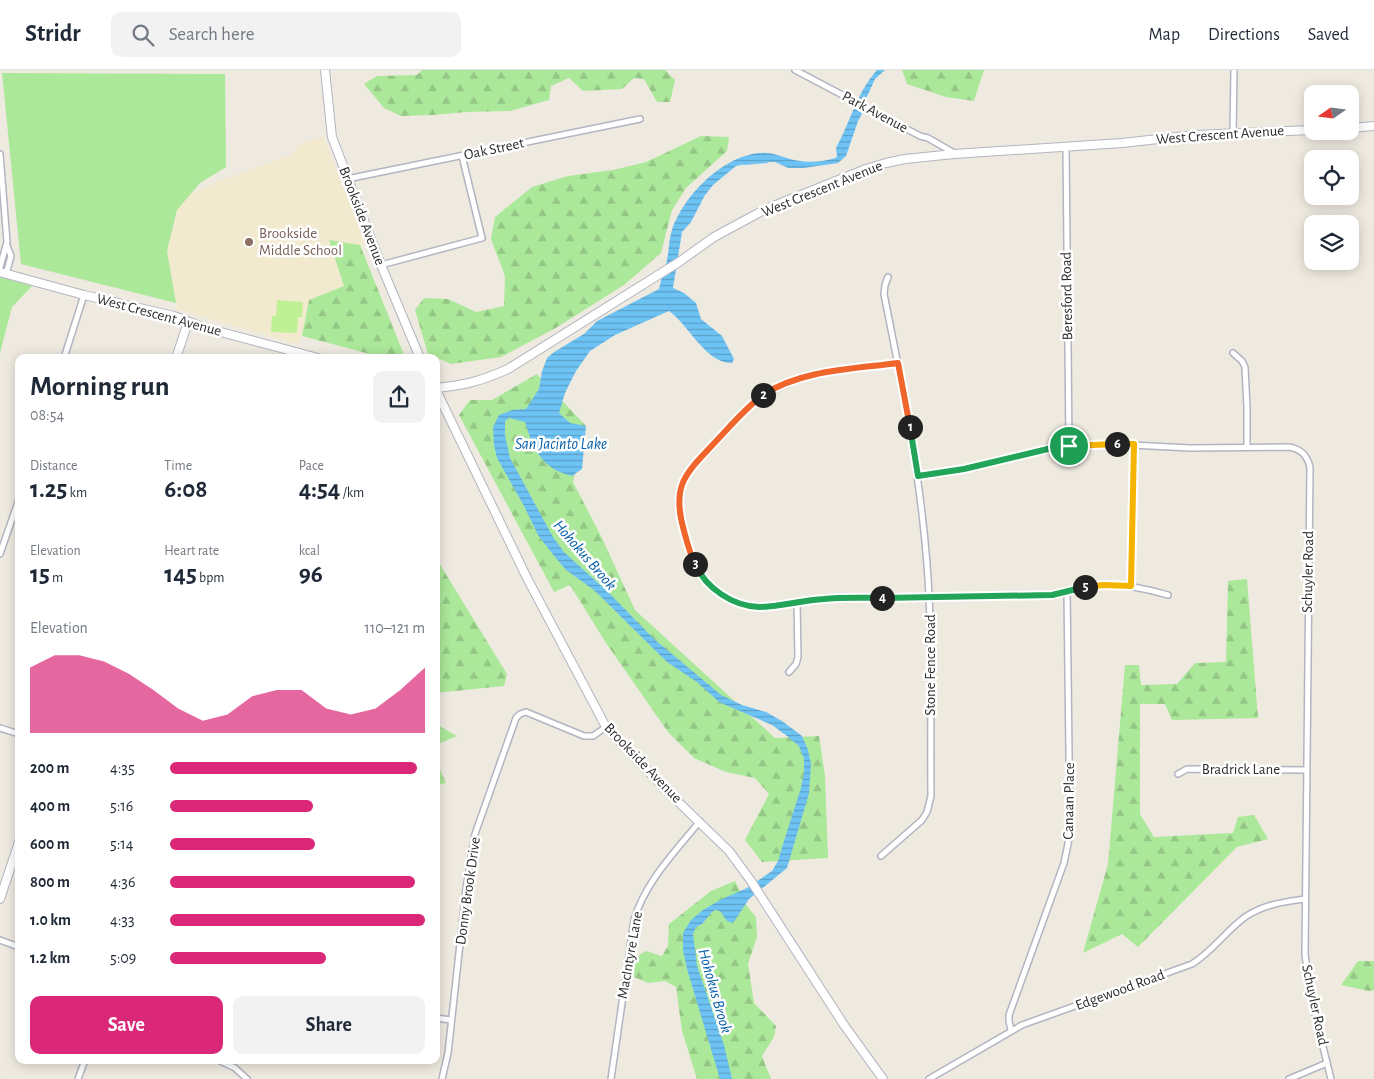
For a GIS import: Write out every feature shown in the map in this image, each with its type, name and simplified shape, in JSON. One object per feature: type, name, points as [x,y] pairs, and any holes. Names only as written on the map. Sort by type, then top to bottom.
[{"type":"main road","name":"Brookside Avenue","points":[[325,70],[330,131],[381,265],[418,354]]},
{"type":"main road","points":[[1359,127],[1374,126]]},
{"type":"main road","name":"West Crescent Avenue","points":[[440,388],[478,382],[508,369],[679,262],[714,237],[766,209],[866,169],[905,159],[954,154],[1066,147],[1233,132],[1304,130]]},
{"type":"main road","name":"West Crescent Avenue","points":[[3,273],[84,295],[174,316],[202,327],[303,354]]},
{"type":"main road","points":[[177,354],[188,322]]},
{"type":"main road","name":"Brookside Avenue","points":[[440,397],[527,578],[606,728],[729,851],[844,1025],[883,1079]]},
{"type":"main road","points":[[0,900],[15,854]]},
{"type":"street","name":"Park Avenue","points":[[795,70],[920,136],[928,138],[954,154]]},
{"type":"street","points":[[1233,132],[1234,70]]},
{"type":"street","name":"Oak Street","points":[[348,179],[640,119]]},
{"type":"street","name":"Beresford Road","points":[[1066,147],[1069,446]]},
{"type":"street","points":[[0,154],[7,230],[7,246],[0,267]]},
{"type":"street","points":[[381,265],[482,238],[462,156]]},
{"type":"street","points":[[3,273],[11,256],[7,246]]},
{"type":"street","name":"Stone Fence Road","points":[[881,856],[922,820],[930,804],[931,796],[927,563],[918,476],[884,294],[888,277]]},
{"type":"street","points":[[65,354],[84,295]]},
{"type":"street","points":[[1233,352],[1242,361],[1244,367],[1247,408],[1246,447]]},
{"type":"street","points":[[898,363],[810,375],[795,379],[770,391],[748,408],[689,470],[681,486],[678,506],[696,568],[711,587],[729,599],[753,606],[838,598],[1052,595],[1088,586],[1104,585],[1131,586],[1168,595]]},
{"type":"street","points":[[1131,586],[1134,444]]},
{"type":"street","name":"Schuyler Road","points":[[918,476],[964,469],[1052,448],[1069,446],[1134,444],[1190,448],[1295,448],[1306,456],[1310,467],[1306,770],[1306,974],[1331,1079]]},
{"type":"street","points":[[0,554],[15,511]]},
{"type":"street","name":"Canaan Place","points":[[1011,1030],[1009,1015],[1064,864],[1070,834],[1067,592]]},
{"type":"street","points":[[789,672],[796,664],[798,657],[797,602]]},
{"type":"street","name":"Donny Brook Drive","points":[[442,1079],[448,1053],[466,889],[475,834],[516,718],[526,712],[584,736],[594,736],[606,728]]},
{"type":"street","points":[[0,728],[15,733]]},
{"type":"street","name":"Bradrick Lane","points":[[1178,774],[1187,769],[1306,770]]},
{"type":"street","name":"MacIntyre Lane","points":[[611,1079],[634,920],[638,907],[650,884],[700,821]]},
{"type":"street","name":"Edgewood Road","points":[[929,1079],[1011,1030],[1192,964],[1211,951],[1238,924],[1254,912],[1275,904],[1305,899]]},
{"type":"street","points":[[0,940],[15,945]]},
{"type":"street","points":[[440,1019],[451,1020]]},
{"type":"street","points":[[78,1079],[84,1064]]},
{"type":"street","points":[[226,1064],[235,1068],[247,1079]]},
{"type":"street","points":[[1289,1079],[1327,1064]]},
{"type":"shaded area","name":"Brookside Middle School","points":[[323,136],[367,246],[329,240],[344,286],[309,300],[302,336],[298,344],[176,309],[167,251],[177,209],[191,194],[293,154],[298,145]]},
{"type":"green space","points":[[422,70],[665,70],[675,80],[670,102],[657,102],[644,79],[634,78],[622,89],[583,91],[569,78],[551,86],[549,100],[510,111],[401,116],[384,108],[364,84],[377,76],[417,75]]},
{"type":"green space","points":[[902,70],[984,70],[974,101],[946,97],[907,84]]},
{"type":"green space","points":[[2,73],[225,74],[226,167],[200,183],[177,210],[167,251],[176,303],[21,264]]},
{"type":"green space","points":[[701,136],[729,137],[727,151],[686,188],[672,210],[661,253],[624,285],[554,329],[501,357],[451,364],[440,359],[440,354],[428,354],[415,310],[424,298],[448,299],[476,312],[504,306],[505,276],[491,239],[495,217],[532,187],[568,176],[613,170],[646,162]]},
{"type":"green space","points":[[329,240],[360,245],[404,354],[370,354],[302,336],[309,300],[344,286]]},
{"type":"green space","points":[[0,277],[32,286],[12,307],[0,353]]},
{"type":"green space","points":[[277,300],[303,302],[302,317],[298,317],[297,333],[271,332],[272,316],[276,316]]},
{"type":"green space","points":[[537,374],[586,426],[573,482],[601,536],[635,610],[775,738],[819,736],[825,776],[828,858],[762,862],[745,840],[769,794],[755,778],[726,772],[694,758],[668,732],[606,643],[570,585],[554,592],[459,415],[470,400],[492,400]]},
{"type":"green space","points":[[440,565],[507,674],[504,686],[440,693]]},
{"type":"green space","points":[[1247,579],[1258,718],[1172,720],[1165,704],[1140,704],[1140,814],[1154,837],[1233,833],[1238,817],[1254,815],[1268,839],[1237,847],[1138,947],[1122,934],[1083,953],[1108,864],[1125,665],[1139,665],[1141,685],[1177,684],[1195,663],[1226,662],[1228,581]]},
{"type":"green space","points":[[440,726],[457,736],[440,743]]},
{"type":"green space","points":[[440,769],[446,783],[440,784]]},
{"type":"green space","points":[[735,881],[747,906],[756,917],[757,937],[748,964],[754,1003],[776,1026],[774,1037],[762,1056],[771,1079],[697,1079],[682,1031],[676,987],[665,981],[648,983],[634,977],[630,961],[646,951],[662,956],[668,946],[669,924],[711,891]]},
{"type":"green space","points":[[1358,961],[1374,961],[1374,990],[1369,991],[1341,985]]},
{"type":"water","name":"San Jacinto Lake","points":[[877,70],[885,70],[875,79],[865,101],[846,156],[838,163],[804,168],[788,168],[775,162],[754,162],[736,166],[713,185],[705,195],[691,222],[682,232],[673,288],[684,293],[696,303],[701,319],[722,336],[734,359],[732,363],[723,362],[714,357],[669,311],[615,335],[590,351],[576,371],[565,393],[559,413],[570,423],[586,426],[582,469],[572,476],[562,473],[546,463],[535,449],[525,422],[509,418],[505,421],[505,435],[510,458],[553,537],[564,552],[610,594],[654,639],[721,695],[742,705],[766,712],[782,721],[802,736],[808,750],[811,764],[809,793],[787,868],[749,899],[733,923],[727,921],[720,911],[715,910],[702,924],[696,927],[693,934],[697,966],[724,1045],[732,1079],[720,1079],[687,969],[683,950],[683,933],[691,920],[703,910],[747,888],[772,871],[778,861],[801,788],[804,759],[799,746],[772,725],[719,702],[697,682],[667,662],[594,590],[566,570],[538,535],[497,458],[493,427],[499,415],[512,410],[526,409],[539,389],[542,371],[547,358],[554,352],[584,334],[597,321],[659,289],[667,260],[671,233],[678,216],[686,202],[710,177],[723,167],[753,154],[768,153],[805,162],[836,158],[836,148],[859,98]]},
{"type":"waterway","name":"Hohokus Brook","points":[[744,164],[767,162]]},
{"type":"place","name":"Brookside Middle School","points":[[249,242]]},
{"type":"route","points":[[898,363],[918,476],[964,469],[1052,448],[1069,446],[1134,444],[1131,586],[1088,586],[1052,595],[845,598],[760,607],[740,604],[711,587],[696,568],[678,506],[681,486],[689,470],[748,408],[758,399],[781,385],[810,375],[898,363]]}]
